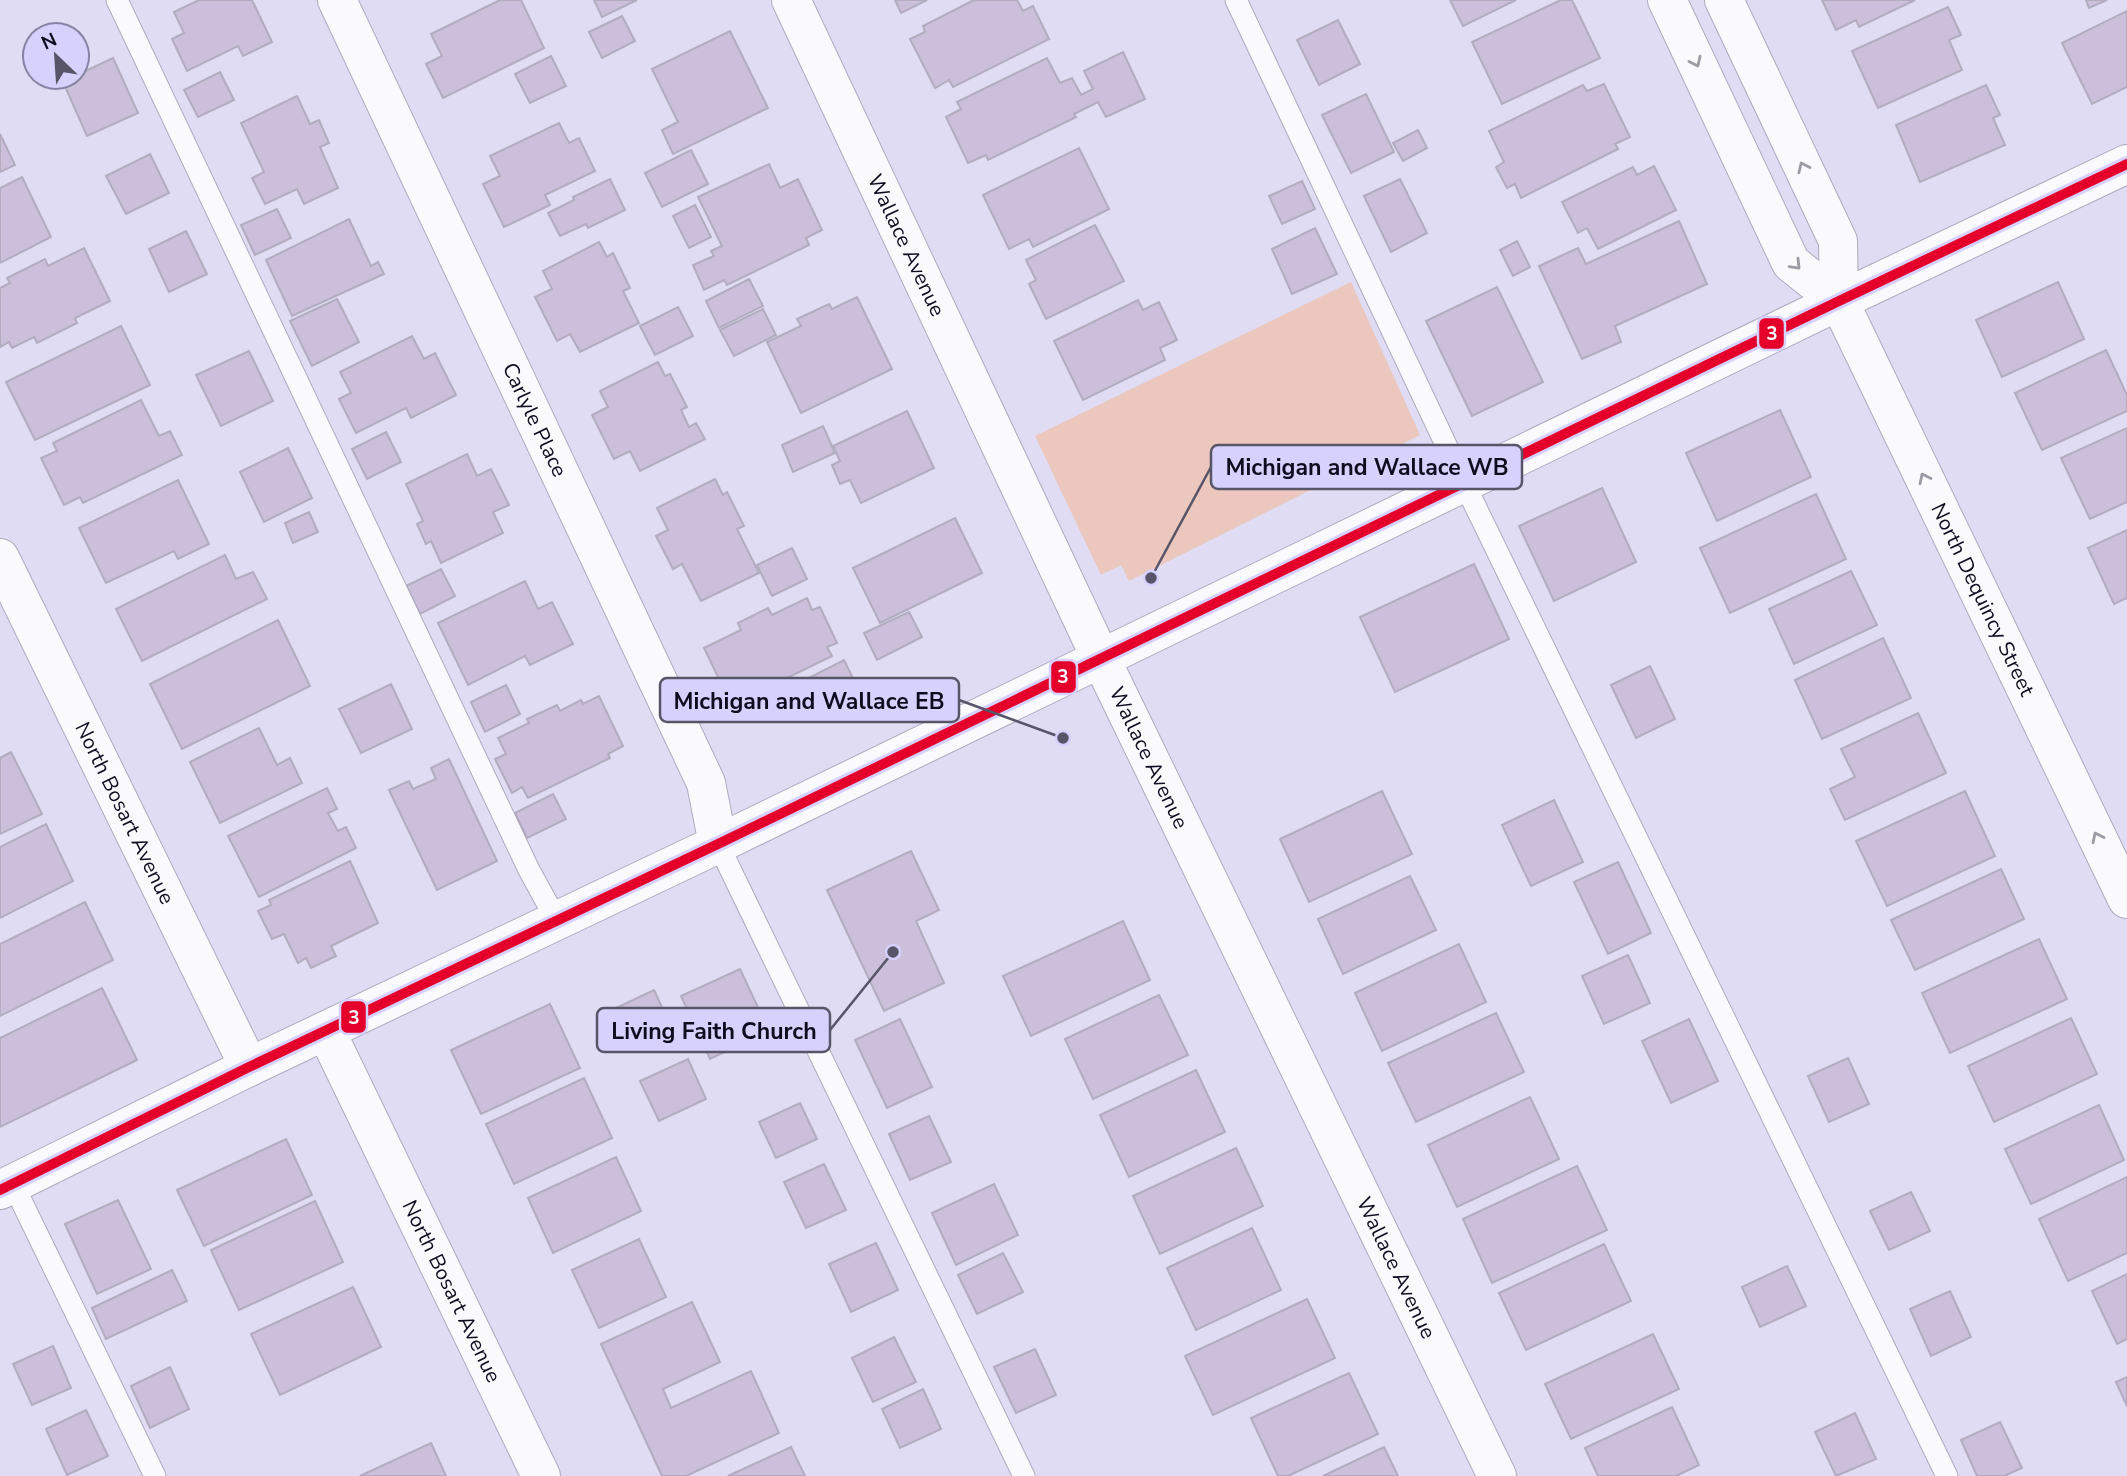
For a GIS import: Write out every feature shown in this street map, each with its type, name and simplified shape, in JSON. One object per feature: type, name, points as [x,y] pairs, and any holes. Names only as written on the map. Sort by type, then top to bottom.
[{"type":"street","name":"Carlyle Place","points":[[337,0],[706,783],[718,844]]},
{"type":"street","name":"Wallace Avenue","points":[[791,0],[1101,659],[1497,1476]]},
{"type":"street","name":"North Dequincy Street","points":[[1667,0],[1791,263],[1839,301]]},
{"type":"street","name":"North Dequincy Street","points":[[1724,0],[1838,241],[1839,301],[2127,899]]},
{"type":"street","points":[[6,1187],[249,1067],[718,844],[2127,164]]},
{"type":"street","name":"North Bosart Avenue","points":[[0,558],[249,1067]]},
{"type":"street","name":"North Bosart Avenue","points":[[326,1031],[541,1476]]},
{"type":"lane","points":[[117,0],[528,870],[556,921]]},
{"type":"lane","points":[[1236,0],[1464,483],[1947,1476]]},
{"type":"lane","points":[[718,844],[1024,1476]]},
{"type":"lane","points":[[6,1187],[155,1476]]},
{"type":"shaded area","points":[[1351,282],[1420,435],[1129,581],[1121,565],[1101,575],[1035,436]]},
{"type":"building","points":[[199,0],[252,0],[272,42],[243,56],[238,46],[187,71],[172,39],[184,33],[174,12]]},
{"type":"building","points":[[500,0],[521,0],[544,48],[443,98],[426,64],[442,56],[431,34]]},
{"type":"building","points":[[594,0],[637,0],[602,17]]},
{"type":"building","points":[[895,0],[927,0],[901,13]]},
{"type":"building","points":[[974,0],[1017,0],[1023,11],[1033,6],[1049,39],[953,87],[949,80],[935,88],[910,39],[925,32],[923,26]]},
{"type":"building","points":[[1450,0],[1516,0],[1463,26]]},
{"type":"building","points":[[1561,0],[1572,0],[1600,58],[1502,104],[1472,42]]},
{"type":"building","points":[[1822,0],[1915,0],[1859,27],[1856,20],[1836,30]]},
{"type":"building","points":[[2086,0],[2107,0],[2089,8]]},
{"type":"building","points":[[1948,7],[1961,35],[1949,40],[1962,70],[1878,108],[1852,51]]},
{"type":"building","points":[[2127,11],[2127,87],[2092,104],[2062,43]]},
{"type":"building","points":[[622,16],[635,41],[602,58],[589,32]]},
{"type":"building","points":[[1338,20],[1360,64],[1319,85],[1297,40]]},
{"type":"building","points":[[730,31],[768,108],[673,154],[662,130],[678,122],[652,69]]},
{"type":"building","points":[[1123,52],[1145,99],[1106,117],[1098,102],[1074,114],[1076,117],[988,160],[986,155],[968,163],[946,117],[961,109],[957,102],[1047,58],[1060,83],[1072,78],[1081,95],[1093,89],[1084,71]]},
{"type":"building","points":[[551,56],[566,86],[530,103],[515,74]]},
{"type":"building","points":[[113,58],[138,113],[87,136],[67,91],[91,91],[91,68]]},
{"type":"building","points":[[220,72],[234,100],[198,117],[184,90]]},
{"type":"building","points":[[1604,84],[1630,137],[1615,144],[1618,149],[1521,198],[1515,184],[1507,188],[1496,167],[1504,162],[1489,131],[1583,85],[1587,91]]},
{"type":"building","points":[[1986,85],[2000,115],[1993,118],[2005,145],[1920,182],[1896,125]]},
{"type":"building","points":[[1366,94],[1394,152],[1351,173],[1322,115]]},
{"type":"building","points":[[297,96],[310,124],[319,120],[329,143],[320,147],[338,188],[304,204],[297,189],[265,204],[252,178],[264,172],[241,123]]},
{"type":"building","points":[[559,123],[569,143],[579,138],[595,171],[545,195],[550,205],[504,227],[483,184],[500,176],[490,156]]},
{"type":"building","points":[[1418,130],[1427,148],[1403,161],[1393,143]]},
{"type":"building","points":[[0,134],[15,165],[0,172]]},
{"type":"building","points":[[1079,148],[1109,209],[1033,247],[1029,239],[1009,249],[983,195]]},
{"type":"building","points":[[691,150],[708,184],[662,207],[645,173]]},
{"type":"building","points":[[150,154],[169,193],[126,214],[106,176]]},
{"type":"building","points":[[769,164],[780,188],[798,179],[822,230],[806,238],[809,245],[727,285],[724,280],[704,290],[693,265],[714,256],[711,251],[722,246],[698,197]]},
{"type":"building","points":[[1654,166],[1676,210],[1598,249],[1587,228],[1578,233],[1562,202],[1633,167],[1637,175]]},
{"type":"building","points":[[22,177],[51,237],[0,263],[0,188]]},
{"type":"building","points":[[610,179],[625,210],[588,228],[586,224],[560,236],[548,213]]},
{"type":"building","points":[[1400,179],[1427,233],[1391,252],[1364,196]]},
{"type":"building","points":[[1302,181],[1315,209],[1282,224],[1269,196]]},
{"type":"building","points":[[695,205],[711,237],[689,248],[673,216]]},
{"type":"building","points":[[277,209],[291,238],[255,255],[241,225]]},
{"type":"building","points":[[349,219],[371,266],[378,262],[384,274],[292,316],[266,260]]},
{"type":"building","points":[[1679,221],[1707,284],[1615,326],[1621,342],[1582,359],[1539,266],[1578,248],[1586,264]]},
{"type":"building","points":[[1095,225],[1124,281],[1046,319],[1029,284],[1036,280],[1026,260]]},
{"type":"building","points":[[1315,228],[1337,274],[1292,294],[1272,249]]},
{"type":"building","points":[[186,231],[207,274],[169,292],[149,249]]},
{"type":"building","points":[[1517,241],[1530,267],[1513,276],[1500,250]]},
{"type":"building","points":[[599,242],[607,257],[613,253],[630,288],[623,291],[639,323],[580,352],[570,334],[557,341],[535,297],[552,289],[543,271]]},
{"type":"building","points":[[84,248],[110,301],[75,318],[77,323],[37,343],[34,337],[12,348],[9,342],[0,347],[0,288],[10,283],[7,278],[45,259],[48,266]]},
{"type":"building","points":[[749,279],[763,306],[719,328],[706,301]]},
{"type":"building","points":[[2058,282],[2084,339],[2002,377],[1976,320]]},
{"type":"building","points":[[1497,287],[1543,382],[1472,416],[1426,321]]},
{"type":"building","points":[[857,297],[892,369],[801,413],[767,342],[801,326],[797,319],[829,304],[832,309]]},
{"type":"building","points":[[337,299],[359,342],[312,366],[290,321]]},
{"type":"building","points":[[1138,300],[1143,310],[1159,302],[1177,340],[1160,348],[1165,360],[1083,400],[1054,341]]},
{"type":"building","points":[[678,307],[693,336],[655,355],[640,326]]},
{"type":"building","points":[[763,309],[776,335],[734,356],[720,330]]},
{"type":"building","points":[[121,326],[150,385],[35,440],[6,382]]},
{"type":"building","points":[[412,336],[424,359],[435,353],[456,395],[411,418],[406,408],[356,433],[339,399],[351,393],[340,372]]},
{"type":"building","points":[[2106,350],[2127,395],[2127,411],[2042,450],[2015,393]]},
{"type":"building","points":[[249,351],[273,401],[221,426],[196,375]]},
{"type":"building","points":[[658,362],[665,376],[670,374],[687,407],[681,410],[689,427],[696,423],[705,439],[640,471],[630,451],[614,459],[592,415],[608,407],[600,391]]},
{"type":"building","points":[[141,400],[159,436],[170,431],[182,455],[83,503],[80,497],[64,505],[41,458],[57,451],[53,443]]},
{"type":"building","points":[[1780,410],[1811,477],[1717,521],[1686,453]]},
{"type":"building","points":[[907,411],[934,468],[861,503],[850,480],[840,484],[832,465],[840,461],[833,446]]},
{"type":"building","points":[[823,426],[835,453],[793,472],[782,445]]},
{"type":"building","points":[[2127,428],[2127,502],[2090,519],[2061,458]]},
{"type":"building","points":[[386,432],[401,462],[367,479],[352,449]]},
{"type":"building","points":[[288,448],[312,498],[264,522],[240,472]]},
{"type":"building","points":[[467,454],[477,476],[491,469],[509,505],[493,512],[503,533],[441,563],[431,541],[426,544],[417,524],[423,521],[406,484]]},
{"type":"building","points":[[715,479],[723,495],[727,492],[744,526],[737,529],[759,573],[701,601],[682,564],[673,569],[656,536],[668,530],[657,508]]},
{"type":"building","points":[[178,480],[209,544],[178,559],[174,551],[106,583],[79,528]]},
{"type":"building","points":[[1602,488],[1636,562],[1554,601],[1519,526]]},
{"type":"building","points":[[1816,494],[1846,559],[1730,613],[1700,548]]},
{"type":"building","points":[[309,512],[318,532],[293,543],[285,523]]},
{"type":"building","points":[[955,518],[982,573],[880,623],[853,568]]},
{"type":"building","points":[[2127,530],[2127,598],[2114,604],[2088,548]]},
{"type":"building","points":[[792,548],[807,579],[772,596],[757,565]]},
{"type":"building","points":[[225,555],[236,579],[253,572],[267,599],[142,661],[116,609]]},
{"type":"building","points":[[1474,564],[1509,639],[1395,692],[1360,617]]},
{"type":"building","points":[[441,569],[455,596],[420,614],[406,586]]},
{"type":"building","points":[[1851,571],[1877,625],[1794,664],[1769,609]]},
{"type":"building","points":[[525,581],[538,609],[552,602],[573,644],[530,665],[525,656],[468,685],[438,623]]},
{"type":"building","points":[[807,598],[812,610],[820,607],[837,643],[827,647],[832,656],[748,697],[745,692],[729,700],[704,648],[741,630],[738,623],[768,608],[772,615]]},
{"type":"building","points":[[909,612],[922,637],[877,660],[864,633]]},
{"type":"building","points":[[278,620],[310,686],[182,749],[150,684]]},
{"type":"building","points":[[1883,638],[1911,698],[1822,739],[1795,680]]},
{"type":"building","points":[[844,660],[863,699],[818,722],[799,683]]},
{"type":"building","points":[[1650,666],[1675,719],[1636,738],[1611,685]]},
{"type":"building","points":[[391,684],[412,729],[361,753],[339,709]]},
{"type":"building","points":[[506,685],[520,714],[485,732],[471,702]]},
{"type":"building","points":[[599,696],[623,746],[608,754],[610,758],[528,798],[522,787],[512,793],[495,759],[506,754],[498,738],[529,723],[527,719],[557,705],[560,711],[581,700],[583,704]]},
{"type":"building","points":[[1918,713],[1946,773],[1845,820],[1830,789],[1855,777],[1841,749]]},
{"type":"building","points":[[259,728],[277,765],[290,758],[302,783],[220,823],[190,762]]},
{"type":"building","points":[[11,752],[42,814],[0,834],[0,758]]},
{"type":"building","points":[[449,759],[497,861],[437,890],[389,790],[409,781],[413,789],[436,779],[431,768]]},
{"type":"building","points":[[327,788],[337,809],[328,813],[338,831],[346,827],[356,848],[259,897],[228,836]]},
{"type":"building","points":[[1382,791],[1412,854],[1309,902],[1280,839]]},
{"type":"building","points":[[1965,791],[1995,856],[1887,906],[1856,841]]},
{"type":"building","points":[[553,794],[566,819],[527,838],[515,813]]},
{"type":"building","points":[[1554,800],[1583,862],[1531,886],[1502,825]]},
{"type":"building","points":[[46,824],[73,881],[0,918],[0,847]]},
{"type":"building","points":[[911,851],[939,910],[916,921],[944,983],[884,1011],[827,890]]},
{"type":"building","points":[[350,861],[378,923],[331,946],[336,956],[311,968],[306,958],[298,963],[284,934],[272,939],[258,911],[271,905],[269,900]]},
{"type":"building","points":[[1618,862],[1651,933],[1608,954],[1574,882]]},
{"type":"building","points":[[2001,869],[2024,919],[1915,970],[1891,920]]},
{"type":"building","points":[[1410,876],[1436,930],[1343,974],[1318,919]]},
{"type":"building","points":[[85,902],[113,960],[0,1016],[0,944]]},
{"type":"building","points":[[1123,921],[1150,980],[1031,1036],[1003,976]]},
{"type":"building","points":[[2039,939],[2067,999],[1950,1053],[1922,993]]},
{"type":"building","points":[[1459,944],[1486,1002],[1382,1051],[1355,993]]},
{"type":"building","points":[[1628,955],[1650,1003],[1604,1024],[1582,976]]},
{"type":"building","points":[[740,969],[769,1031],[710,1059],[681,996]]},
{"type":"building","points":[[102,988],[137,1060],[0,1127],[0,1038]]},
{"type":"building","points":[[654,990],[670,1025],[628,1044],[612,1010]]},
{"type":"building","points":[[1159,995],[1188,1055],[1093,1099],[1065,1039]]},
{"type":"building","points":[[550,1004],[580,1068],[481,1114],[451,1050]]},
{"type":"building","points":[[1496,1013],[1524,1072],[1416,1122],[1388,1063]]},
{"type":"building","points":[[2071,1018],[2097,1074],[1994,1122],[1968,1066]]},
{"type":"building","points":[[900,1019],[932,1087],[887,1108],[855,1040]]},
{"type":"building","points":[[1689,1019],[1718,1081],[1671,1103],[1642,1041]]},
{"type":"building","points":[[1848,1058],[1869,1104],[1829,1122],[1808,1076]]},
{"type":"building","points":[[688,1059],[706,1099],[659,1121],[640,1081]]},
{"type":"building","points":[[1196,1070],[1225,1132],[1129,1177],[1100,1115]]},
{"type":"building","points":[[584,1078],[612,1138],[514,1184],[486,1124]]},
{"type":"building","points":[[1530,1097],[1559,1159],[1457,1207],[1428,1145]]},
{"type":"building","points":[[800,1103],[817,1139],[776,1158],[759,1122]]},
{"type":"building","points":[[2099,1105],[2124,1160],[2031,1204],[2005,1149]]},
{"type":"building","points":[[929,1116],[951,1162],[910,1180],[889,1134]]},
{"type":"building","points":[[286,1139],[312,1195],[204,1246],[177,1190]]},
{"type":"building","points":[[1236,1148],[1263,1206],[1160,1254],[1133,1196]]},
{"type":"building","points":[[616,1157],[641,1211],[553,1253],[528,1198]]},
{"type":"building","points":[[824,1164],[846,1210],[806,1228],[784,1182]]},
{"type":"building","points":[[1577,1166],[1607,1230],[1492,1283],[1463,1219]]},
{"type":"building","points":[[2127,1177],[2127,1253],[2068,1281],[2039,1219]]},
{"type":"building","points":[[994,1184],[1018,1235],[956,1265],[932,1213]]},
{"type":"building","points":[[1911,1192],[1930,1231],[1889,1250],[1870,1211]]},
{"type":"building","points":[[118,1200],[151,1269],[97,1294],[65,1224]]},
{"type":"building","points":[[315,1201],[343,1262],[239,1310],[211,1250]]},
{"type":"building","points":[[1252,1228],[1281,1290],[1196,1330],[1167,1268]]},
{"type":"building","points":[[639,1239],[666,1297],[599,1328],[572,1270]]},
{"type":"building","points":[[876,1243],[898,1290],[851,1312],[829,1264]]},
{"type":"building","points":[[1604,1244],[1631,1301],[1526,1350],[1499,1293]]},
{"type":"building","points":[[1003,1253],[1023,1292],[977,1314],[958,1275]]},
{"type":"building","points":[[1787,1266],[1806,1306],[1760,1327],[1742,1287]]},
{"type":"building","points":[[172,1270],[187,1301],[106,1339],[92,1308]]},
{"type":"building","points":[[2127,1274],[2127,1339],[2117,1344],[2092,1291]]},
{"type":"building","points":[[353,1287],[381,1347],[280,1395],[251,1334]]},
{"type":"building","points":[[1950,1291],[1971,1337],[1931,1356],[1910,1309]]},
{"type":"building","points":[[1307,1299],[1335,1358],[1213,1415],[1185,1356]]},
{"type":"building","points":[[692,1302],[720,1362],[663,1389],[671,1408],[751,1371],[779,1433],[686,1476],[662,1476],[601,1344]]},
{"type":"building","points":[[1653,1334],[1679,1389],[1571,1439],[1545,1384]]},
{"type":"building","points":[[894,1337],[916,1382],[873,1402],[852,1358]]},
{"type":"building","points":[[53,1346],[71,1388],[32,1405],[13,1364]]},
{"type":"building","points":[[1035,1349],[1056,1395],[1016,1413],[994,1367]]},
{"type":"building","points":[[170,1367],[189,1409],[150,1428],[131,1386]]},
{"type":"building","points":[[1349,1373],[1378,1434],[1288,1476],[1278,1476],[1251,1418]]},
{"type":"building","points":[[2127,1377],[2127,1406],[2116,1382]]},
{"type":"building","points":[[923,1389],[941,1429],[900,1448],[882,1409]]},
{"type":"building","points":[[1672,1407],[1699,1465],[1676,1476],[1598,1476],[1585,1448]]},
{"type":"building","points":[[86,1410],[108,1456],[67,1475],[46,1429]]},
{"type":"building","points":[[1855,1413],[1876,1459],[1836,1476],[1815,1432]]},
{"type":"building","points":[[2000,1422],[2022,1468],[2004,1476],[1977,1476],[1961,1440]]},
{"type":"building","points":[[431,1443],[446,1476],[360,1476]]},
{"type":"building","points":[[791,1447],[805,1476],[728,1476]]},
{"type":"building","points":[[1384,1447],[1398,1476],[1323,1476]]},
{"type":"transit line","name":"3","points":[[0,1190],[249,1067],[718,844],[2127,164]]},
{"type":"place","name":"Michigan and Wallace WB","points":[[1151,578]]},
{"type":"place","name":"Michigan and Wallace EB","points":[[1063,738]]},
{"type":"place","name":"Living Faith Church","points":[[893,952]]}]
